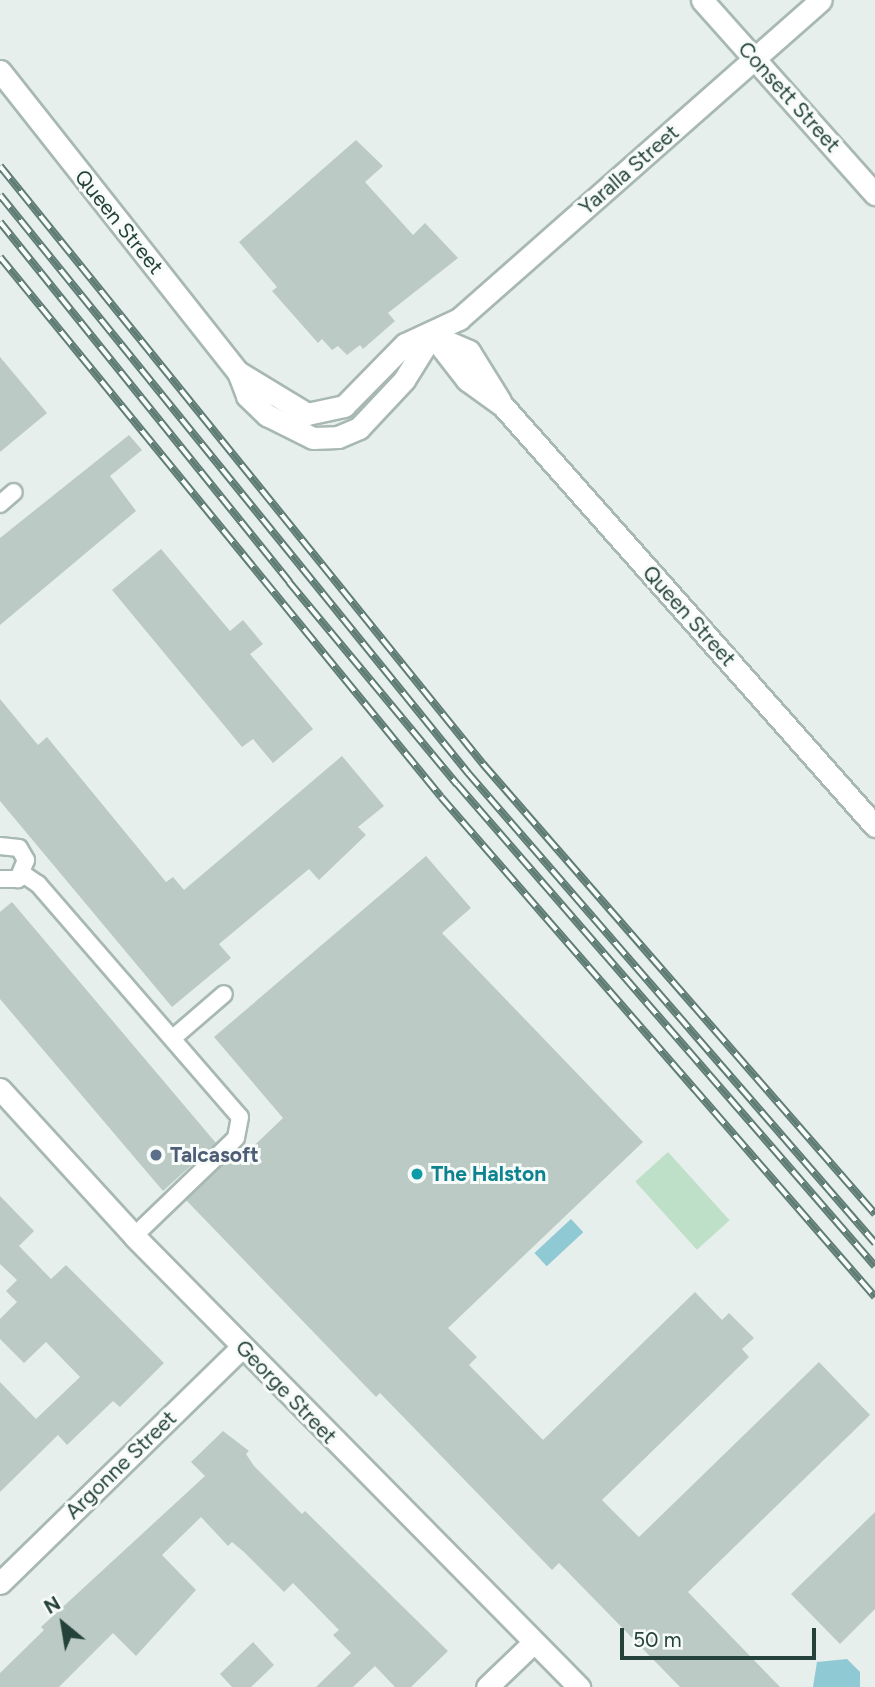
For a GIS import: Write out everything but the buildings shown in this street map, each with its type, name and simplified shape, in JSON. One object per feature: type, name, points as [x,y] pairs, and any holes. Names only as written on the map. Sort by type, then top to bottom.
[{"type":"street","name":"Consett Street","points":[[702,0],[875,194]]},
{"type":"street","name":"Yaralla Street","points":[[432,335],[459,319],[821,0]]},
{"type":"street","name":"Queen Street","points":[[0,71],[238,372],[247,396],[267,415],[313,438],[338,437],[359,428],[392,396],[432,335],[469,351],[503,406],[875,826]]},
{"type":"street","name":"George Street","points":[[0,1090],[134,1236],[579,1687]]},
{"type":"street","name":"Argonne Street","points":[[0,1583],[242,1347]]},
{"type":"street","points":[[486,1687],[534,1642]]},
{"type":"lane","points":[[0,504],[14,492]]},
{"type":"lane","points":[[1,844],[12,845],[24,853],[23,874]]},
{"type":"lane","points":[[0,879],[11,881],[23,874]]},
{"type":"lane","points":[[23,874],[38,884],[240,1117],[236,1138],[134,1236]]},
{"type":"lane","points":[[173,1038],[224,994]]},
{"type":"green space","points":[[668,1152],[730,1220],[697,1250],[635,1181]]},
{"type":"water","points":[[571,1219],[583,1232],[547,1266],[534,1253]]},
{"type":"water","points":[[847,1659],[860,1672],[860,1687],[813,1687],[817,1662]]},
{"type":"railway","points":[[0,166],[483,764],[875,1214]]},
{"type":"railway","points":[[0,195],[468,773],[875,1243]]},
{"type":"railway","points":[[0,222],[289,582],[457,784],[875,1266]]},
{"type":"railway","points":[[0,257],[441,797],[875,1297]]},
{"type":"place","name":"Talcasoft","points":[[156,1155]]},
{"type":"place","name":"The Halston","points":[[417,1174]]}]
